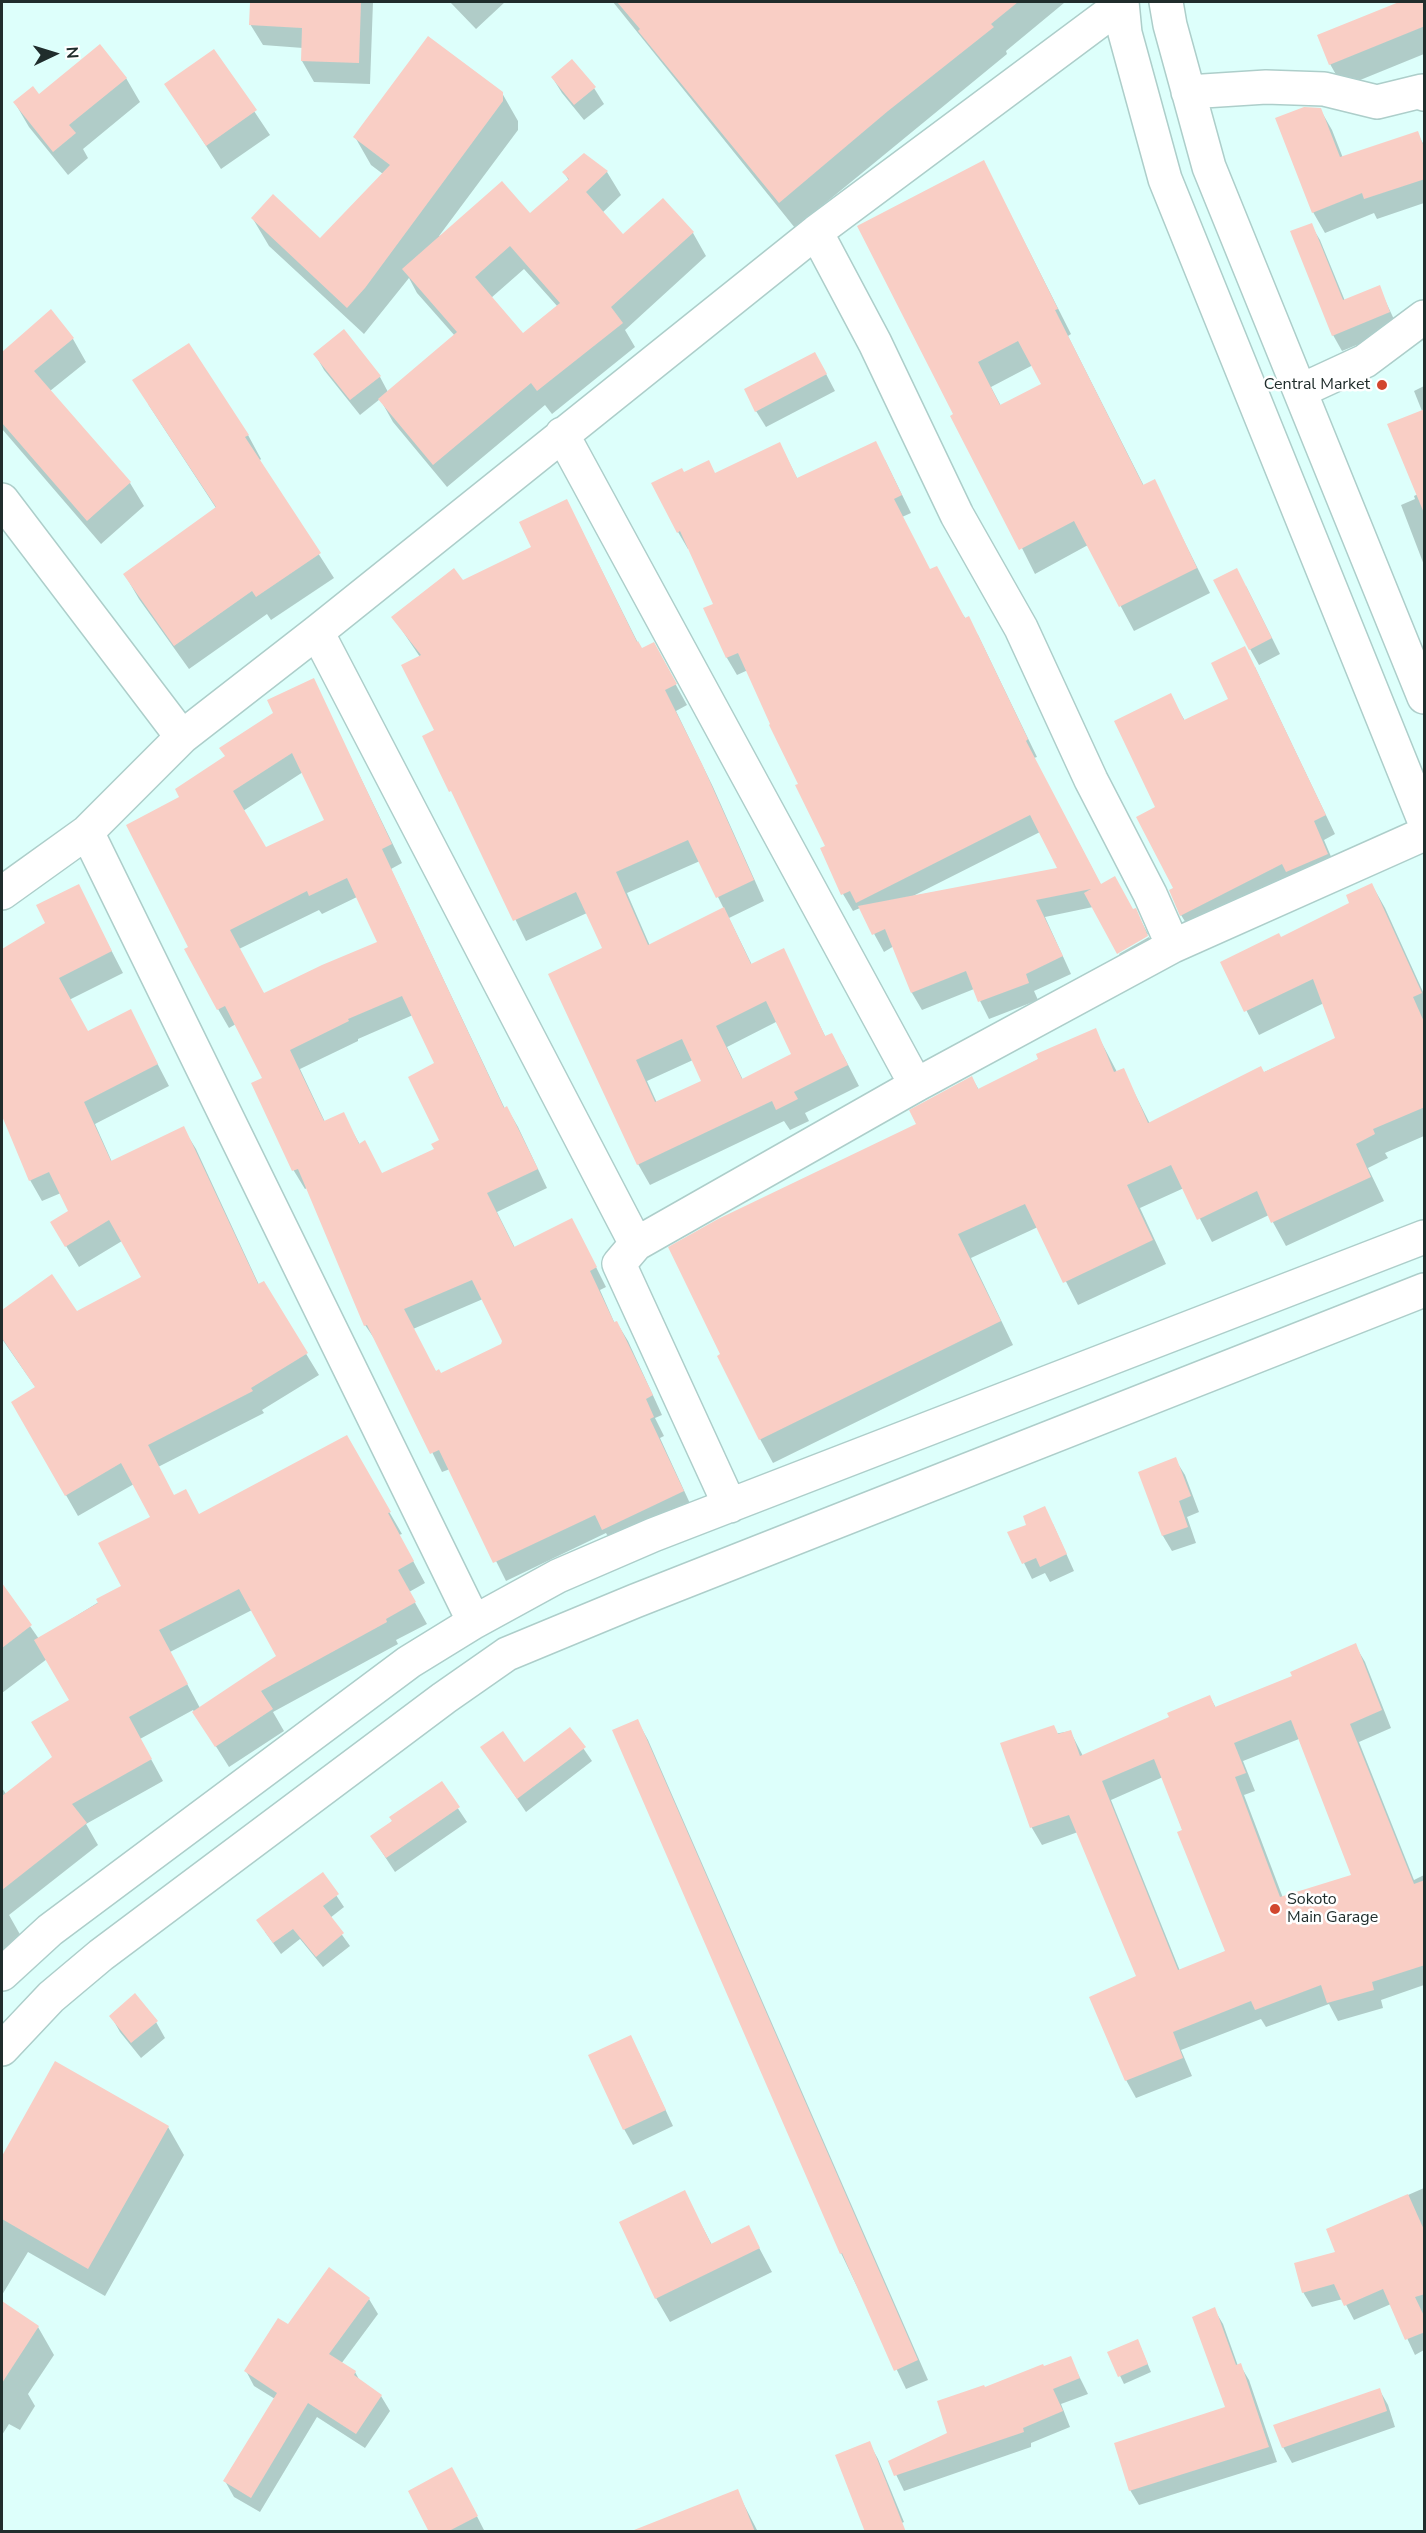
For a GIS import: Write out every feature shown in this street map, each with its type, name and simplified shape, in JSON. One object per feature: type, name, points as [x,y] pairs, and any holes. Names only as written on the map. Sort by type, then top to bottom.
[{"type":"street","points":[[1166,2],[1170,25],[1209,167],[1425,697]]},
{"type":"street","points":[[2,893],[87,832],[182,737],[317,632],[816,232],[1122,3]]},
{"type":"street","points":[[1122,3],[1125,33],[1165,179],[1425,820]]},
{"type":"street","points":[[1188,92],[1266,87],[1324,88],[1377,102],[1422,91],[1425,94]]},
{"type":"street","points":[[816,232],[1173,946]]},
{"type":"street","points":[[1300,391],[1365,361],[1425,317]]},
{"type":"street","points":[[562,434],[916,1085]]},
{"type":"street","points":[[2,500],[182,737]]},
{"type":"street","points":[[317,632],[636,1244]]},
{"type":"street","points":[[87,832],[474,1622]]},
{"type":"street","points":[[730,1506],[618,1264],[636,1244],[916,1085],[1173,946],[1425,834]]},
{"type":"street","points":[[2,1974],[50,1930],[409,1662],[474,1622],[558,1576],[730,1506],[1425,1237]]},
{"type":"street","points":[[2,2049],[51,1997],[101,1955],[367,1755],[507,1654],[647,1596],[1425,1290]]},
{"type":"building","points":[[250,2],[361,2],[359,63],[301,61],[302,28],[249,25]]},
{"type":"building","points":[[617,2],[1018,2],[991,24],[994,27],[888,111],[779,203],[638,31],[640,29]]},
{"type":"building","points":[[1399,2],[1425,2],[1425,26],[1329,65],[1317,35]]},
{"type":"building","points":[[428,36],[503,92],[503,101],[365,288],[347,308],[251,218],[273,194],[320,238],[390,165],[353,137]]},
{"type":"building","points":[[100,44],[127,78],[69,125],[76,133],[53,152],[13,102],[33,86],[39,94]]},
{"type":"building","points":[[214,49],[257,110],[206,146],[164,84]]},
{"type":"building","points":[[572,59],[596,87],[574,105],[551,77]]},
{"type":"building","points":[[1304,107],[1321,108],[1340,157],[1418,131],[1425,150],[1425,179],[1364,199],[1362,193],[1312,213],[1275,118]]},
{"type":"building","points":[[584,153],[608,171],[586,192],[623,234],[663,198],[694,232],[611,307],[623,323],[537,391],[531,383],[433,465],[378,399],[457,332],[402,269],[502,181],[530,213],[569,179],[562,172]],"holes":[[[510,246],[560,303],[523,333],[475,277]]]},
{"type":"building","points":[[984,160],[1058,309],[1055,310],[1143,485],[1155,479],[1197,568],[1119,607],[1074,521],[1019,550],[857,226]],"holes":[[[1018,341],[1041,384],[1000,405],[978,362]]]},
{"type":"building","points":[[1312,223],[1343,300],[1380,285],[1390,312],[1332,336],[1290,231]]},
{"type":"building","points":[[51,309],[74,338],[34,371],[131,482],[87,521],[2,423],[2,352]]},
{"type":"building","points":[[344,329],[381,376],[350,400],[313,354]]},
{"type":"building","points":[[189,343],[249,435],[245,437],[321,553],[256,597],[252,591],[174,646],[123,574],[216,507],[132,380]]},
{"type":"building","points":[[815,352],[827,374],[755,412],[744,389]]},
{"type":"building","points":[[1425,409],[1425,513],[1424,513],[1387,424]]},
{"type":"building","points":[[876,441],[902,495],[894,499],[930,569],[937,566],[965,618],[969,616],[1028,739],[1026,741],[1101,884],[1115,876],[1133,909],[1136,908],[1148,936],[1117,954],[1084,893],[1091,889],[1036,900],[1063,956],[1026,974],[1029,983],[978,1002],[966,971],[911,993],[885,929],[872,935],[858,906],[1057,868],[1030,815],[856,903],[850,891],[841,895],[820,848],[825,846],[795,785],[798,784],[738,653],[726,658],[703,608],[713,604],[680,531],[677,533],[651,483],[682,468],[684,472],[709,460],[715,473],[780,442],[797,478]]},
{"type":"building","points":[[567,499],[637,642],[642,648],[654,642],[677,684],[665,690],[702,764],[754,880],[716,898],[688,840],[616,872],[648,945],[724,907],[751,964],[784,948],[825,1036],[832,1033],[848,1065],[794,1092],[798,1099],[776,1110],[772,1101],[637,1165],[548,974],[602,948],[576,892],[513,921],[422,736],[434,730],[401,665],[421,655],[391,617],[454,568],[463,580],[531,547],[519,522]],"holes":[[[766,1001],[791,1054],[742,1079],[716,1026]],[[682,1039],[701,1081],[655,1102],[636,1060]]]},
{"type":"building","points":[[1237,568],[1272,638],[1249,650],[1213,580]]},
{"type":"building","points":[[1245,646],[1326,815],[1314,821],[1328,854],[1286,872],[1282,864],[1180,916],[1169,890],[1173,888],[1136,817],[1155,807],[1114,721],[1171,693],[1184,720],[1228,699],[1211,663]]},
{"type":"building","points":[[314,678],[392,844],[382,849],[504,1108],[507,1106],[538,1169],[487,1193],[514,1247],[572,1218],[597,1267],[590,1271],[653,1395],[646,1399],[654,1417],[650,1419],[684,1491],[602,1530],[595,1515],[493,1563],[439,1450],[430,1454],[367,1325],[364,1326],[298,1169],[292,1171],[251,1083],[262,1078],[225,1006],[217,1010],[184,949],[188,947],[126,825],[179,797],[175,789],[225,756],[219,748],[273,713],[267,700]],"holes":[[[292,753],[324,820],[266,847],[233,791]],[[347,878],[377,942],[264,993],[230,930],[307,891],[309,896]],[[402,996],[434,1063],[408,1077],[439,1140],[431,1144],[434,1149],[382,1173],[365,1140],[359,1144],[344,1112],[324,1121],[290,1050],[349,1021],[348,1019]],[[472,1280],[502,1341],[501,1344],[441,1373],[439,1369],[436,1371],[404,1309]]]},
{"type":"building","points":[[1372,883],[1422,993],[1413,997],[1425,1024],[1425,1107],[1373,1129],[1375,1134],[1356,1144],[1371,1177],[1271,1223],[1257,1191],[1197,1220],[1171,1165],[1127,1185],[1153,1240],[1063,1283],[1025,1204],[958,1234],[1001,1321],[759,1440],[717,1356],[720,1354],[668,1247],[718,1219],[916,1124],[909,1110],[972,1076],[978,1089],[1038,1059],[1036,1054],[1096,1028],[1114,1072],[1124,1068],[1148,1123],[1261,1066],[1264,1072],[1335,1038],[1313,979],[1244,1012],[1220,962],[1279,933],[1281,937],[1349,903],[1346,895]]},
{"type":"building","points":[[79,884],[112,951],[59,978],[88,1031],[131,1009],[158,1064],[84,1102],[111,1161],[184,1126],[258,1284],[264,1281],[308,1353],[251,1388],[253,1391],[148,1445],[174,1495],[186,1489],[199,1514],[347,1435],[391,1512],[388,1513],[414,1561],[398,1570],[416,1602],[386,1619],[387,1622],[261,1691],[273,1709],[215,1747],[192,1712],[276,1656],[239,1589],[159,1630],[188,1684],[129,1717],[152,1759],[72,1804],[87,1823],[2,1890],[2,1796],[52,1757],[31,1722],[69,1700],[34,1640],[98,1603],[96,1599],[121,1586],[98,1543],[150,1517],[121,1463],[65,1496],[11,1402],[35,1387],[2,1338],[2,1310],[52,1274],[77,1311],[141,1277],[109,1220],[65,1247],[50,1222],[68,1211],[49,1172],[29,1181],[2,1116],[2,949],[45,923],[36,905]]},
{"type":"building","points":[[1176,1457],[1191,1496],[1179,1501],[1188,1527],[1162,1536],[1138,1472]]},
{"type":"building","points":[[1045,1506],[1067,1554],[1040,1567],[1036,1558],[1022,1564],[1007,1532],[1026,1525],[1023,1516]]},
{"type":"building","points":[[2,1583],[32,1625],[2,1648]]},
{"type":"building","points":[[1356,1643],[1382,1710],[1350,1724],[1414,1884],[1425,1880],[1425,1965],[1372,1982],[1374,1990],[1327,2003],[1321,1985],[1255,2010],[1251,2001],[1173,2032],[1183,2058],[1125,2081],[1089,1997],[1136,1976],[1069,1815],[1030,1828],[1000,1743],[1054,1725],[1058,1734],[1071,1730],[1080,1756],[1169,1717],[1167,1713],[1210,1695],[1215,1707],[1292,1676],[1290,1672]],"holes":[[[1291,1720],[1351,1875],[1280,1897],[1235,1777],[1246,1773],[1234,1743]],[[1154,1759],[1182,1830],[1177,1832],[1225,1951],[1178,1970],[1102,1781]]]},
{"type":"building","points":[[638,1719],[918,2360],[894,2371],[842,2253],[840,2254],[612,1730]]},
{"type":"building","points":[[570,1727],[586,1747],[517,1799],[480,1747],[503,1731],[524,1762]]},
{"type":"building","points":[[442,1781],[460,1807],[386,1858],[370,1836],[392,1821],[389,1817]]},
{"type":"building","points":[[323,1872],[339,1894],[323,1906],[344,1933],[316,1957],[293,1929],[273,1943],[256,1920]]},
{"type":"building","points":[[135,1993],[158,2021],[131,2043],[109,2016]]},
{"type":"building","points":[[631,2035],[666,2110],[623,2130],[588,2055]]},
{"type":"building","points":[[55,2061],[169,2126],[88,2269],[2,2219],[2,2156]]},
{"type":"building","points":[[685,2190],[711,2244],[749,2225],[760,2248],[655,2299],[619,2222]]},
{"type":"building","points":[[1408,2194],[1425,2232],[1425,2294],[1415,2297],[1425,2318],[1425,2332],[1405,2340],[1383,2289],[1344,2306],[1334,2284],[1302,2293],[1294,2263],[1335,2252],[1326,2229]]},
{"type":"building","points":[[329,2267],[370,2298],[329,2354],[356,2371],[354,2375],[382,2395],[356,2434],[308,2403],[251,2498],[223,2481],[277,2393],[244,2371],[278,2318],[288,2324]]},
{"type":"building","points":[[2,2301],[39,2326],[2,2383]]},
{"type":"building","points":[[1215,2307],[1236,2365],[1241,2363],[1269,2447],[1129,2491],[1114,2443],[1225,2407],[1192,2317]]},
{"type":"building","points":[[1138,2339],[1148,2364],[1118,2377],[1107,2352]]},
{"type":"building","points":[[1071,2356],[1080,2378],[1053,2389],[1063,2411],[1023,2428],[1024,2432],[894,2476],[888,2461],[947,2433],[937,2401],[984,2385],[985,2387],[1043,2364],[1044,2366]]},
{"type":"building","points":[[1380,2388],[1387,2411],[1282,2448],[1273,2425]]},
{"type":"building","points":[[870,2441],[906,2532],[865,2532],[835,2455]]},
{"type":"building","points":[[452,2467],[478,2516],[447,2532],[429,2532],[408,2491]]},
{"type":"building","points":[[738,2489],[755,2532],[634,2532],[634,2530]]},
{"type":"place","name":"Central Market","points":[[1382,385]]},
{"type":"place","name":"Sokoto Main Garage","points":[[1275,1909]]}]
